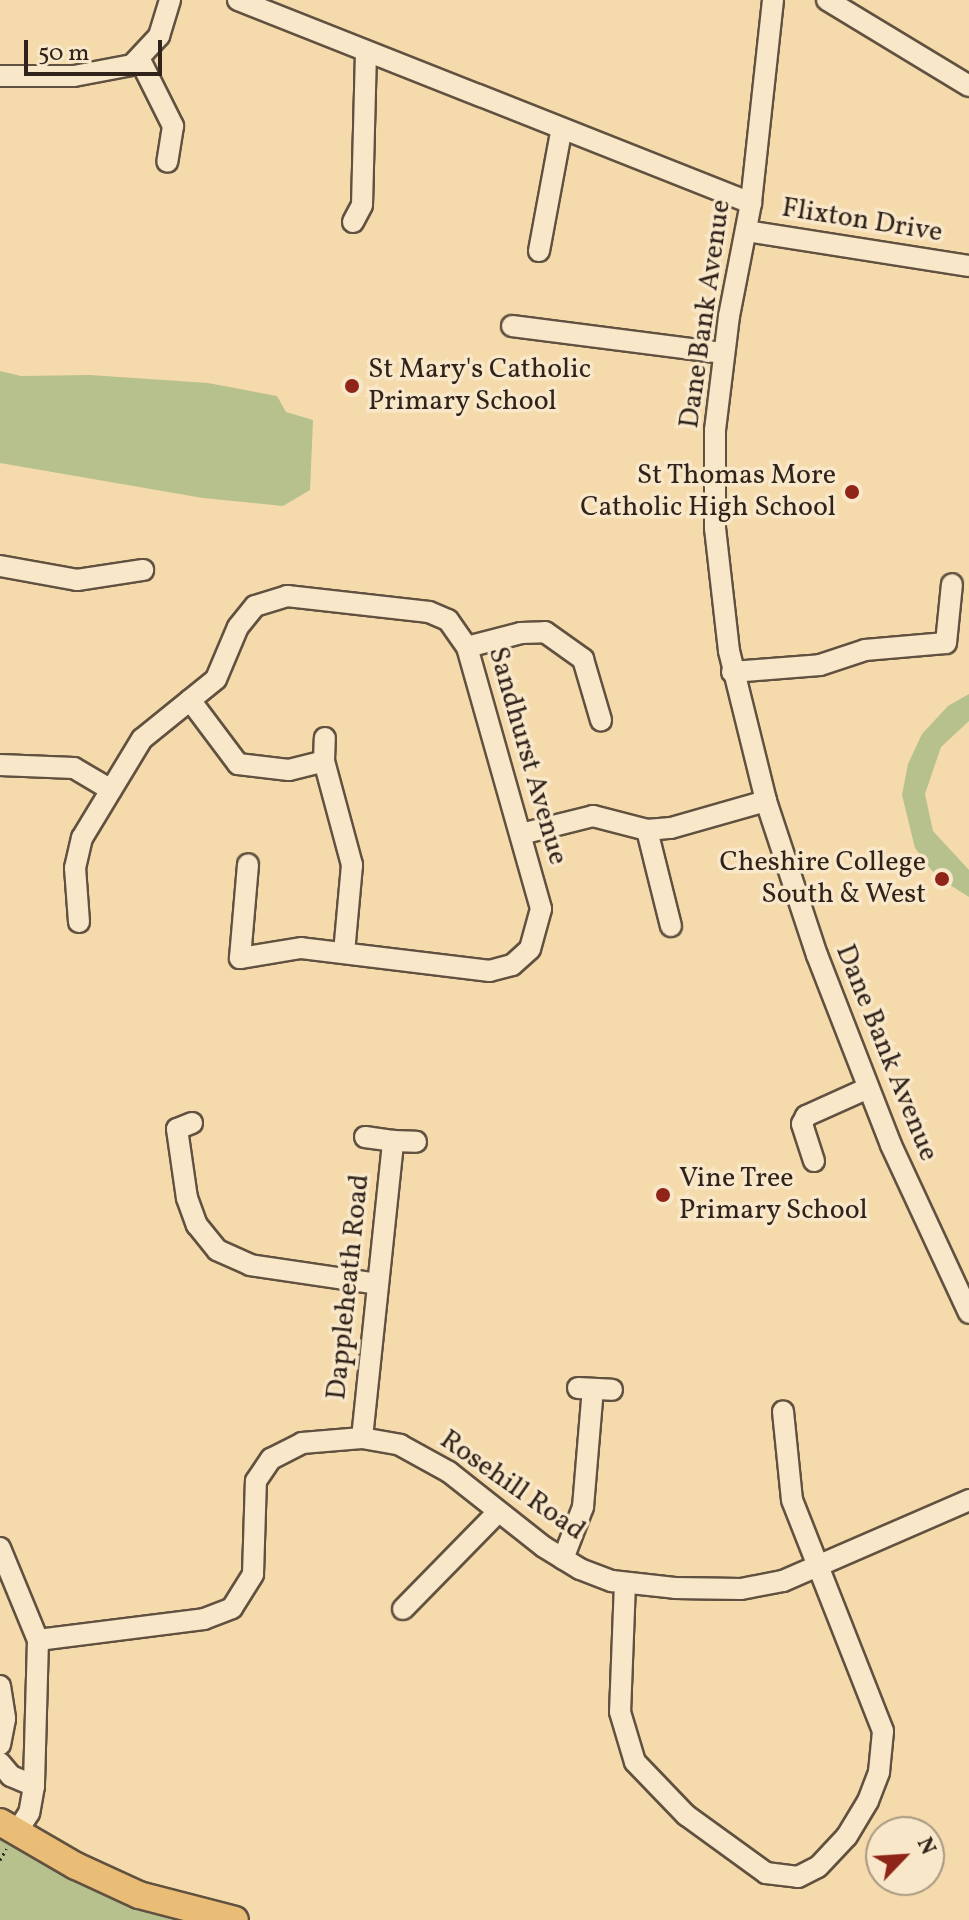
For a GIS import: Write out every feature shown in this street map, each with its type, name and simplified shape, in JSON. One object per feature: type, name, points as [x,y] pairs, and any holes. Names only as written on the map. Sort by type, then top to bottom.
[{"type":"main road","points":[[8,1827],[139,1895],[235,1920]]},
{"type":"street","points":[[0,76],[74,76],[122,69],[140,60],[159,36],[170,0]]},
{"type":"street","points":[[238,0],[561,132],[751,203]]},
{"type":"street","name":"Dane Bank Avenue","points":[[773,0],[751,203],[723,353],[715,430],[715,528],[732,672],[766,801],[868,1088],[969,1313]]},
{"type":"street","points":[[827,0],[969,86]]},
{"type":"street","points":[[353,222],[362,205],[366,53]]},
{"type":"street","points":[[140,60],[170,113],[174,136],[167,162]]},
{"type":"street","points":[[539,251],[561,132]]},
{"type":"street","name":"Flixton Drive","points":[[746,231],[969,266]]},
{"type":"street","points":[[512,326],[723,353]]},
{"type":"street","points":[[0,566],[77,580],[143,570]]},
{"type":"street","points":[[732,672],[820,665],[865,650],[946,643],[952,584]]},
{"type":"street","name":"Sandhurst Avenue","points":[[79,922],[76,855],[111,790],[151,728],[190,700],[221,672],[249,612],[278,596],[440,615],[457,628],[467,647],[521,834],[541,922],[530,949],[512,965],[490,971],[288,948],[240,958],[248,864]]},
{"type":"street","points":[[467,647],[521,633],[545,632],[583,659],[601,720]]},
{"type":"street","points":[[190,700],[238,764],[289,770],[324,761]]},
{"type":"street","points":[[325,738],[324,761],[352,865],[344,953]]},
{"type":"street","points":[[0,765],[74,768],[111,790]]},
{"type":"street","points":[[521,834],[593,816],[647,830],[766,801]]},
{"type":"street","points":[[647,830],[671,926]]},
{"type":"street","points":[[814,1161],[802,1124],[806,1116],[868,1088]]},
{"type":"street","points":[[177,1127],[191,1213],[217,1250],[250,1265],[378,1284]]},
{"type":"street","name":"Dappleheath Road","points":[[365,1137],[416,1142]]},
{"type":"street","name":"Dappleheath Road","points":[[362,1438],[393,1141]]},
{"type":"street","points":[[563,1559],[583,1507],[594,1389]]},
{"type":"street","points":[[625,1583],[620,1712],[635,1762],[662,1795],[736,1854],[766,1873],[786,1878],[818,1867],[847,1836],[868,1801],[883,1754],[881,1720],[787,1485],[784,1411]]},
{"type":"street","name":"Rosehill Road","points":[[38,1640],[223,1613],[240,1601],[253,1574],[254,1492],[260,1471],[282,1451],[302,1443],[382,1439],[429,1459],[563,1559],[625,1583],[741,1589],[820,1567],[969,1500]]},
{"type":"street","points":[[416,1604],[498,1512]]},
{"type":"street","points":[[0,1548],[38,1640],[34,1786],[29,1813],[8,1827]]},
{"type":"street","points":[[0,1686],[5,1719],[0,1745]]},
{"type":"street","points":[[0,1763],[11,1776],[34,1786]]},
{"type":"green space","points":[[0,371],[21,376],[90,375],[208,383],[277,396],[286,412],[313,420],[310,490],[283,506],[203,498],[0,463]]},
{"type":"green space","points":[[969,694],[969,721],[941,747],[925,794],[933,831],[969,870],[969,897],[936,876],[915,848],[902,795],[908,764],[922,734],[948,706]]},
{"type":"green space","points":[[0,1826],[225,1920],[0,1920]]},
{"type":"place","name":"St Mary's Catholic Primary School","points":[[352,386]]},
{"type":"place","name":"St Thomas More Catholic High School","points":[[852,492]]},
{"type":"place","name":"Cheshire College South & West","points":[[942,879]]},
{"type":"place","name":"Vine Tree Primary School","points":[[663,1195]]}]
